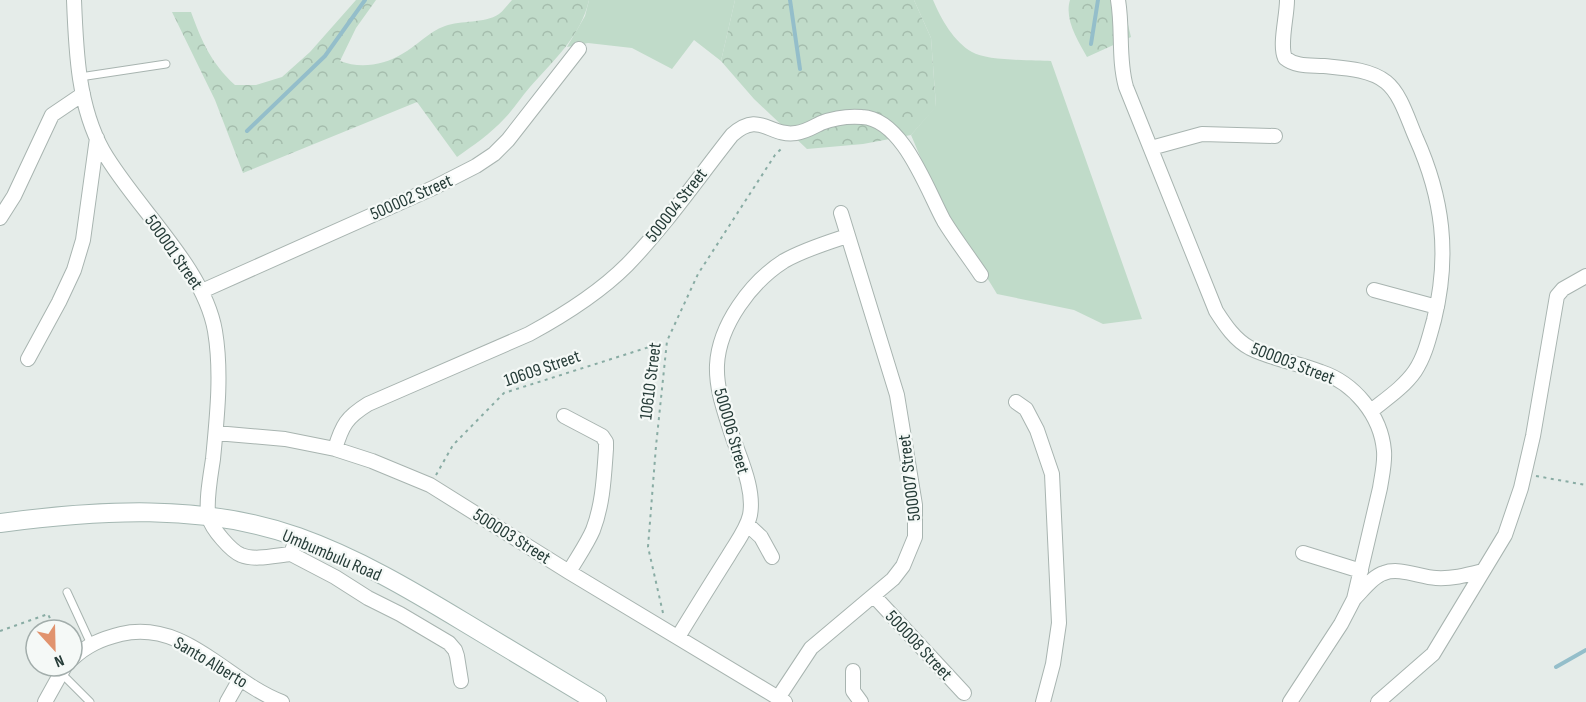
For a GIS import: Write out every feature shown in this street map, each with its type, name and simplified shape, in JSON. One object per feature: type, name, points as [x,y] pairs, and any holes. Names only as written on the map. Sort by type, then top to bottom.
[{"type":"main road","name":"Umbumbulu Road","points":[[0,523],[68,515],[126,512],[164,513],[258,526],[294,546],[367,567],[422,597],[597,702]]},
{"type":"street","name":"500001 Street","points":[[74,0],[75,37],[80,77],[92,127],[114,169],[202,291],[212,315],[219,364],[209,518]]},
{"type":"street","name":"500003 Street","points":[[1118,0],[1121,61],[1126,87],[1211,301],[1230,331],[1250,348],[1338,379],[1353,390],[1371,411],[1383,441],[1384,469],[1354,599],[1341,624],[1290,702]]},
{"type":"street","points":[[1287,0],[1282,45],[1285,58],[1298,64],[1344,69],[1380,78],[1394,90],[1431,174],[1441,220],[1442,272],[1437,307],[1422,358],[1405,382],[1371,411]]},
{"type":"street","name":"500002 Street","points":[[202,291],[433,189],[476,166],[494,154],[508,140],[579,49]]},
{"type":"street","points":[[0,218],[14,196],[52,115],[83,94]]},
{"type":"street","points":[[795,133],[832,119],[848,117],[865,117],[883,123],[903,145],[946,224],[981,274]]},
{"type":"street","name":"500004 Street","points":[[335,449],[339,434],[348,418],[361,408],[529,334],[596,292],[643,248],[738,129],[752,123],[759,123],[788,134],[795,133]]},
{"type":"street","points":[[1151,148],[1202,134],[1275,136]]},
{"type":"street","points":[[28,359],[74,270],[83,240],[97,138]]},
{"type":"street","name":"500007 Street","points":[[781,700],[811,648],[893,579],[909,553],[915,537],[915,505],[897,395],[841,213]]},
{"type":"street","name":"500006 Street","points":[[673,633],[747,524],[751,506],[748,488],[717,382],[717,365],[723,338],[744,300],[771,271],[800,253],[847,236]]},
{"type":"street","points":[[1378,702],[1433,654],[1506,535],[1525,474],[1543,388],[1553,308],[1557,296],[1563,289],[1586,276]]},
{"type":"street","points":[[1374,290],[1437,307]]},
{"type":"street","points":[[1016,402],[1026,409],[1037,430],[1052,474],[1059,623],[1053,664],[1043,702]]},
{"type":"street","points":[[564,416],[602,436],[606,442],[602,495],[596,521],[569,572]]},
{"type":"street","name":"500003 Street","points":[[216,433],[285,439],[335,449],[372,461],[430,485],[781,700]]},
{"type":"street","points":[[209,518],[226,543],[243,556],[255,557],[294,546],[368,598],[449,643],[457,656],[461,681]]},
{"type":"street","points":[[747,524],[758,533],[772,557]]},
{"type":"street","points":[[1303,553],[1361,572]]},
{"type":"street","points":[[1354,599],[1377,576],[1386,572],[1394,571],[1436,578],[1483,571]]},
{"type":"street","name":"500008 Street","points":[[874,596],[964,693]]},
{"type":"street","name":"Santo Alberto","points":[[84,650],[107,637],[125,633],[158,634],[189,645],[261,692],[282,702]]},
{"type":"street","points":[[852,670],[853,691],[861,702]]},
{"type":"street","points":[[45,702],[58,678]]},
{"type":"street","points":[[227,702],[240,678]]},
{"type":"lane","points":[[80,77],[166,63]]},
{"type":"lane","points":[[67,592],[91,644]]},
{"type":"lane","points":[[70,678],[90,702]]},
{"type":"path","name":"10610 Street","points":[[673,633],[648,547],[667,341],[698,274],[775,155],[795,133]]},
{"type":"path","name":"10609 Street","points":[[430,485],[453,445],[504,393],[667,341]]},
{"type":"path","points":[[1525,474],[1586,485]]},
{"type":"path","points":[[37,618],[48,614],[50,618]]},
{"type":"path","points":[[0,631],[24,622]]},
{"type":"green space","points":[[356,0],[376,0],[356,28],[340,61],[364,65],[395,58],[445,26],[493,17],[512,0],[589,0],[580,25],[557,57],[499,124],[457,157],[417,102],[243,173],[215,100],[172,12],[191,12],[208,52],[235,85],[256,85],[282,77],[310,52]]},
{"type":"green space","points":[[589,0],[735,0],[721,61],[694,40],[672,69],[632,48],[588,43],[567,47],[585,16]]},
{"type":"green space","points":[[735,0],[914,0],[931,38],[936,107],[911,135],[863,144],[807,149],[754,99],[721,61]]},
{"type":"green space","points":[[914,0],[933,0],[949,29],[965,48],[972,52],[998,59],[1051,61],[1142,319],[1103,324],[1074,310],[997,294],[937,196],[911,135],[936,106],[931,38]]},
{"type":"green space","points":[[1070,0],[1122,0],[1131,37],[1087,57],[1070,22]]},
{"type":"waterway","points":[[247,131],[325,56],[365,0]]},
{"type":"waterway","points":[[790,0],[800,69]]},
{"type":"waterway","points":[[1091,44],[1098,0]]},
{"type":"waterway","points":[[1556,667],[1586,650]]}]
